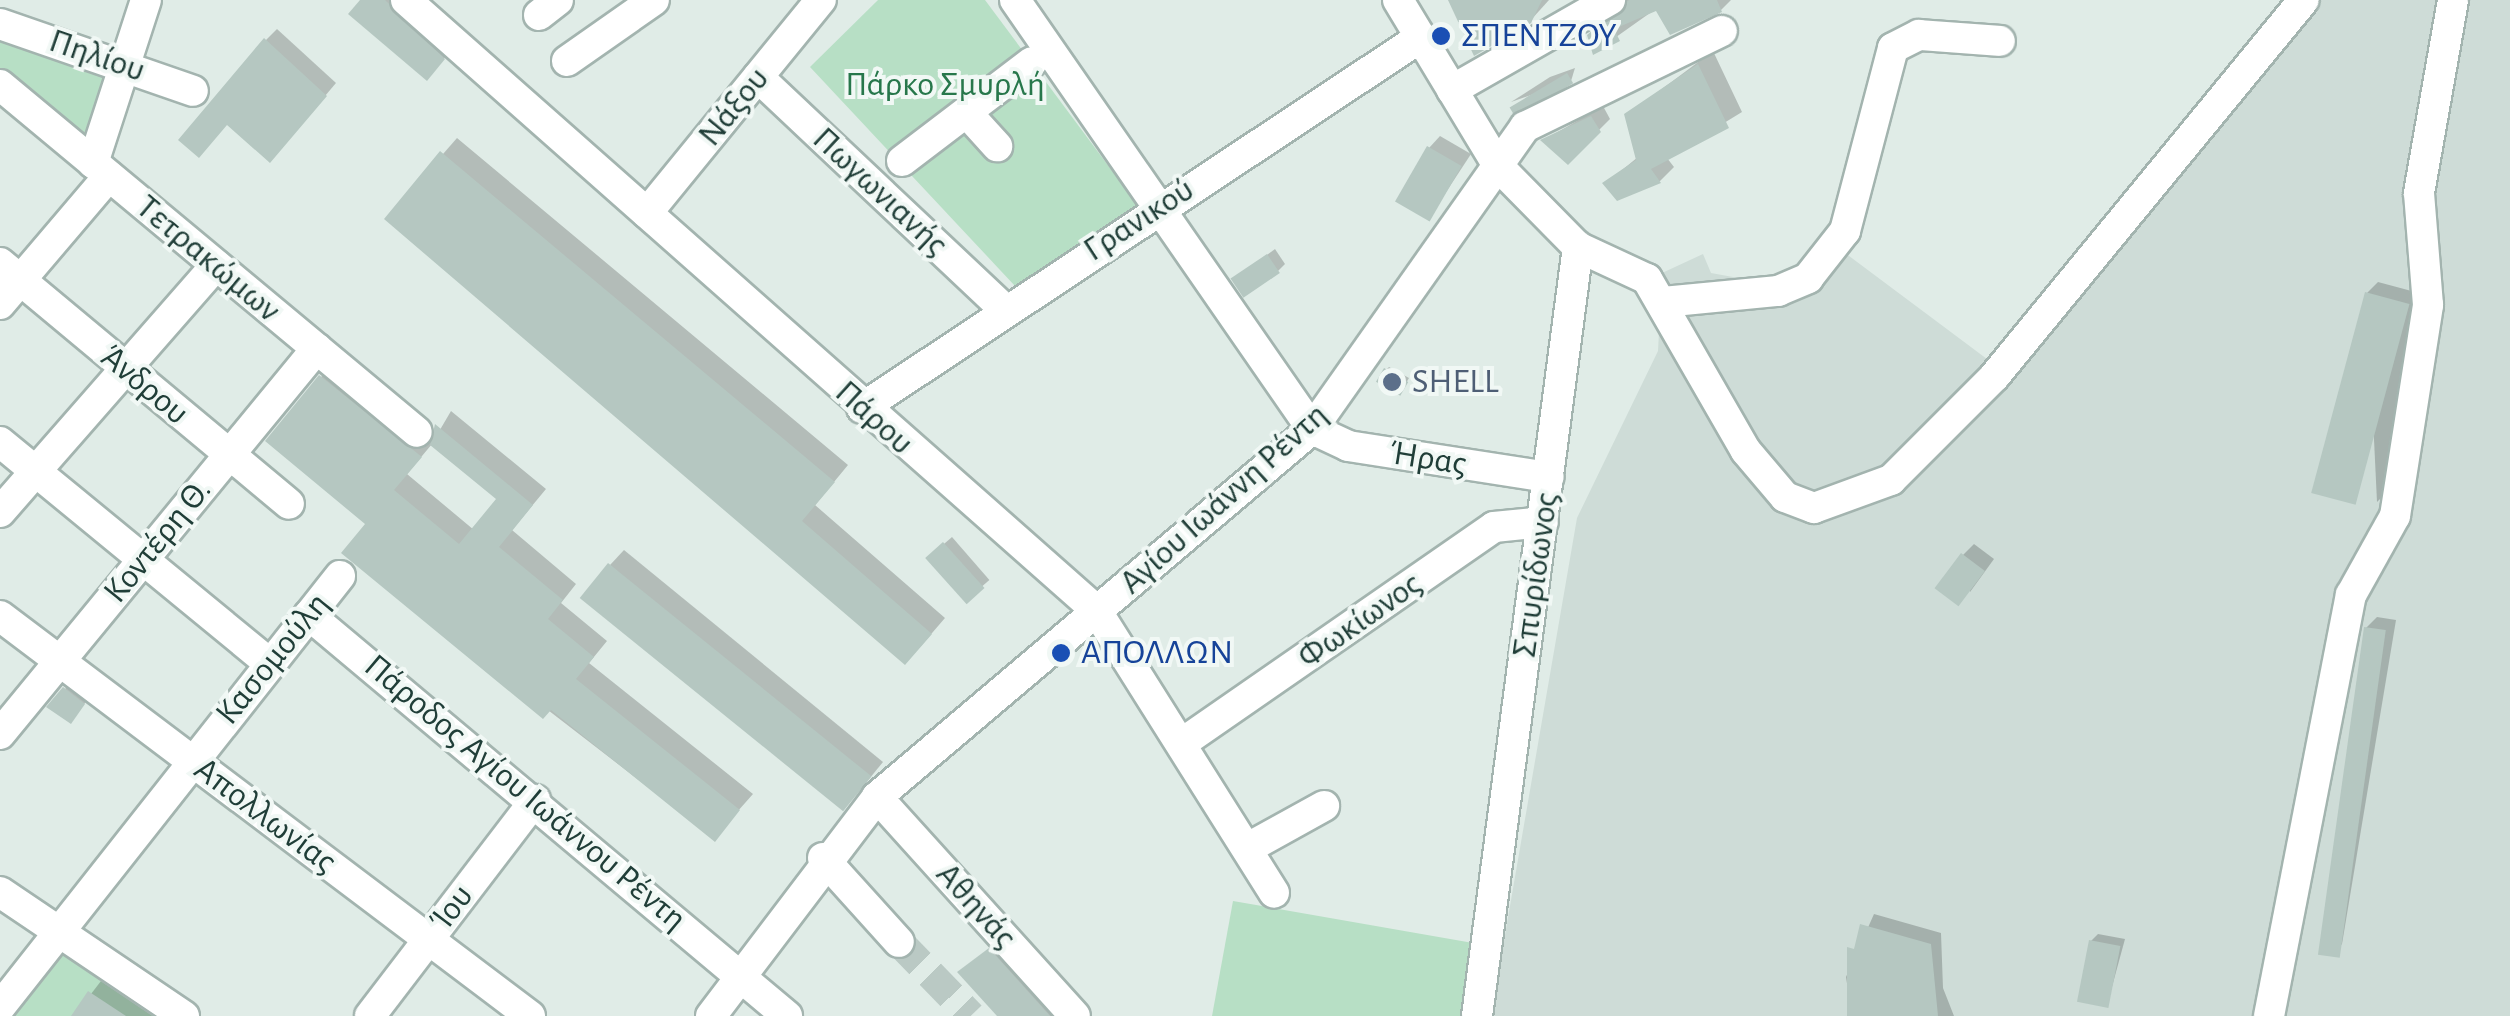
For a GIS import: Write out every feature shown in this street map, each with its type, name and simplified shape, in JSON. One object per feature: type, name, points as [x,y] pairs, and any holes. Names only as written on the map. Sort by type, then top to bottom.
[{"type":"street","points":[[7,282],[101,170],[124,64],[146,0]]},
{"type":"street","points":[[567,61],[654,0]]},
{"type":"street","name":"Νάξου","points":[[647,213],[821,0]]},
{"type":"street","points":[[1015,0],[1312,428]]},
{"type":"street","points":[[1398,0],[1498,166],[1578,247],[1638,272],[1663,302],[1731,430],[1777,490],[1814,508],[1862,496],[1891,480],[1994,378],[2304,0]]},
{"type":"street","points":[[1564,28],[1577,0]]},
{"type":"street","points":[[1452,90],[1610,0]]},
{"type":"street","points":[[2270,1016],[2351,595],[2395,516],[2428,305],[2422,161],[2454,0]]},
{"type":"street","name":"Πάρου","points":[[426,6],[862,408],[1096,610],[1185,741],[1274,893]]},
{"type":"street","name":"Πηλίου","points":[[0,24],[193,91]]},
{"type":"street","name":"Αγίου Ιωάννη Ρέντη","points":[[710,1016],[823,858],[877,797],[1312,428],[1356,374],[1525,127],[1722,32]]},
{"type":"street","points":[[1663,302],[1778,291],[1808,278],[1845,230],[1893,48],[1920,35],[2000,41]]},
{"type":"street","name":"Γρανικού","points":[[862,408],[1002,307],[1421,37]]},
{"type":"street","points":[[902,161],[1032,62]]},
{"type":"street","name":"Πωγωνιανής","points":[[758,77],[1002,307]]},
{"type":"street","name":"Τετρακώμων","points":[[0,85],[417,432]]},
{"type":"street","points":[[967,113],[997,146]]},
{"type":"street","name":"Σπυρίδωνος","points":[[1476,1016],[1578,247]]},
{"type":"street","points":[[0,512],[216,265]]},
{"type":"street","name":"Άνδρου","points":[[7,282],[124,369],[289,504]]},
{"type":"street","name":"Κοντέρη Θ.","points":[[0,734],[316,348]]},
{"type":"street","name":"Ήρας","points":[[1312,428],[1348,446],[1549,476]]},
{"type":"street","points":[[0,442],[269,663]]},
{"type":"street","points":[[1494,528],[1503,472]]},
{"type":"street","name":"Φωκίωνος","points":[[1185,741],[1494,528],[1542,522]]},
{"type":"street","name":"Κασομούλη","points":[[0,1007],[340,576]]},
{"type":"street","name":"Πάροδος Αγίου Ιωάννου Ρέντη","points":[[309,614],[740,972],[787,1016]]},
{"type":"street","name":"Απολλωνίας","points":[[0,616],[530,1016]]},
{"type":"street","name":"Αθηνάς","points":[[877,797],[1074,1016]]},
{"type":"street","name":"Ίου","points":[[370,1016],[535,800]]},
{"type":"street","points":[[1248,848],[1324,806]]},
{"type":"street","points":[[823,858],[899,942]]},
{"type":"street","points":[[0,892],[184,1016]]},
{"type":"shaded area","points":[[2288,0],[2510,0],[2510,1016],[1491,1016],[1577,518],[1658,351],[1662,273],[1703,254],[1711,273],[1755,281],[1806,269],[1829,241],[1995,365]]},
{"type":"green space","name":"Πάρκο Σµυρλή","points":[[878,0],[985,0],[1139,207],[1015,286],[810,67]]},
{"type":"green space","points":[[0,33],[112,69],[89,148],[0,74]]},
{"type":"green space","points":[[1233,901],[1473,943],[1460,1016],[1212,1016]]},
{"type":"green space","points":[[66,944],[173,1016],[10,1016]]},
{"type":"building","points":[[360,0],[385,0],[445,59],[427,81],[348,14]]},
{"type":"building","points":[[1448,0],[1542,0],[1531,23],[1474,56]]},
{"type":"building","points":[[1629,0],[1717,0],[1722,12],[1670,35],[1656,11],[1614,29],[1620,41],[1593,55],[1587,35]]},
{"type":"building","points":[[264,38],[327,96],[270,163],[227,125],[199,158],[178,140]]},
{"type":"building","points":[[1698,64],[1729,128],[1651,169],[1661,183],[1617,201],[1602,183],[1636,160],[1624,114]]},
{"type":"building","points":[[1567,73],[1573,83],[1516,118],[1510,108]]},
{"type":"building","points":[[1591,116],[1601,132],[1568,165],[1540,140]]},
{"type":"building","points":[[1427,146],[1462,166],[1430,221],[1395,201]]},
{"type":"building","points":[[440,151],[835,482],[802,521],[932,634],[905,665],[384,219]]},
{"type":"building","points":[[1267,254],[1280,273],[1243,298],[1231,279]]},
{"type":"building","points":[[2365,292],[2409,304],[2356,505],[2311,493]]},
{"type":"building","name":"SHELL","points":[[1384,368],[1408,382],[1400,396],[1376,382]]},
{"type":"building","points":[[319,375],[422,457],[394,490],[459,544],[496,499],[430,445],[435,424],[533,505],[499,547],[563,600],[548,619],[594,657],[576,679],[740,810],[715,842],[551,710],[543,719],[341,553],[365,524],[265,441]]},
{"type":"building","points":[[943,542],[984,588],[967,604],[925,558]]},
{"type":"building","points":[[1961,553],[1985,571],[1958,606],[1935,588]]},
{"type":"building","points":[[608,563],[871,776],[843,811],[580,598]]},
{"type":"building","points":[[2364,627],[2386,630],[2340,958],[2318,955]]},
{"type":"building","points":[[63,687],[85,704],[71,724],[46,707]]},
{"type":"building","points":[[1860,924],[1931,944],[1938,1016],[1847,1016],[1847,947],[1854,949]]},
{"type":"building","points":[[2089,940],[2120,946],[2108,1008],[2077,1002]]},
{"type":"building","points":[[989,948],[1050,1016],[997,1016],[957,972]]},
{"type":"building","points":[[88,991],[126,1016],[71,1016]]},
{"type":"tunnel","points":[[899,942],[971,1016]]},
{"type":"place","name":"ΣΠΕΝΤΖΟΥ","points":[[1441,36]]},
{"type":"place","name":"SHELL","points":[[1392,382]]},
{"type":"place","name":"ΑΠΟΛΛΩΝ","points":[[1061,653]]}]
